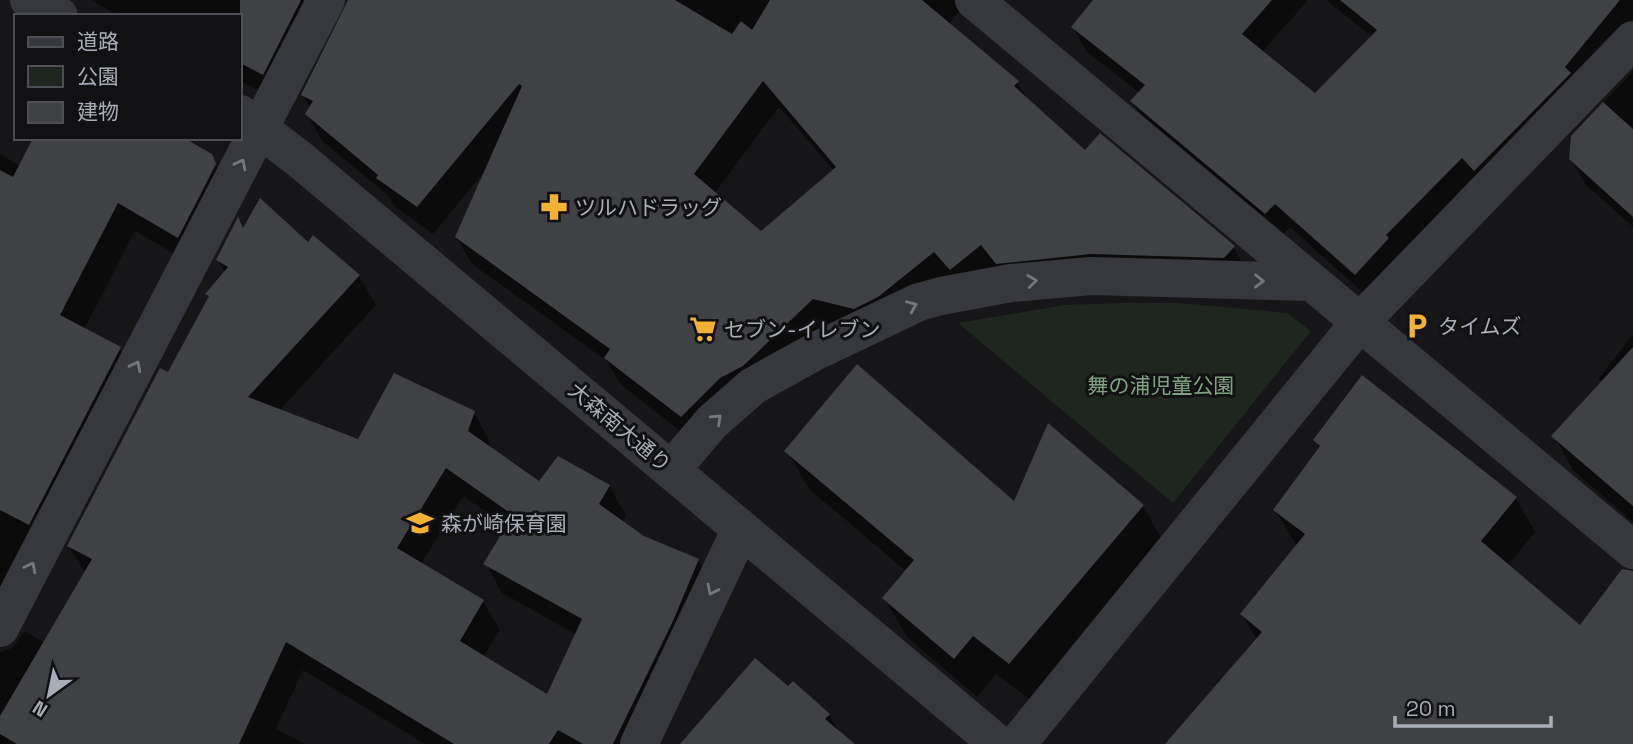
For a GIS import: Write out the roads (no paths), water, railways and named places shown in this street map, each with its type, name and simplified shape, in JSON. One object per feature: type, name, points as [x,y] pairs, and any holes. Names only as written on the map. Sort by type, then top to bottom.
[{"type":"street","points":[[29,0],[55,14]]},
{"type":"street","points":[[242,136],[326,0]]},
{"type":"street","points":[[974,0],[1633,550]]},
{"type":"street","points":[[1017,744],[1360,322],[1633,40]]},
{"type":"street","name":"大森南大通り","points":[[250,120],[998,744]]},
{"type":"street","points":[[0,628],[240,140]]},
{"type":"street","points":[[671,470],[712,422],[753,386],[818,350],[930,299],[1011,283],[1077,277],[1311,282]]},
{"type":"street","points":[[639,744],[741,528]]},
{"type":"place","name":"ツルハドラッグ","points":[[554,207]]},
{"type":"place","name":"タイムズ","points":[[1417,326]]},
{"type":"place","name":"セブン-イレブン","points":[[703,329]]},
{"type":"place","name":"森が崎保育園","points":[[420,523]]},
{"type":"park label","name":"舞の浦児童公園","points":[[1161,385]]}]
